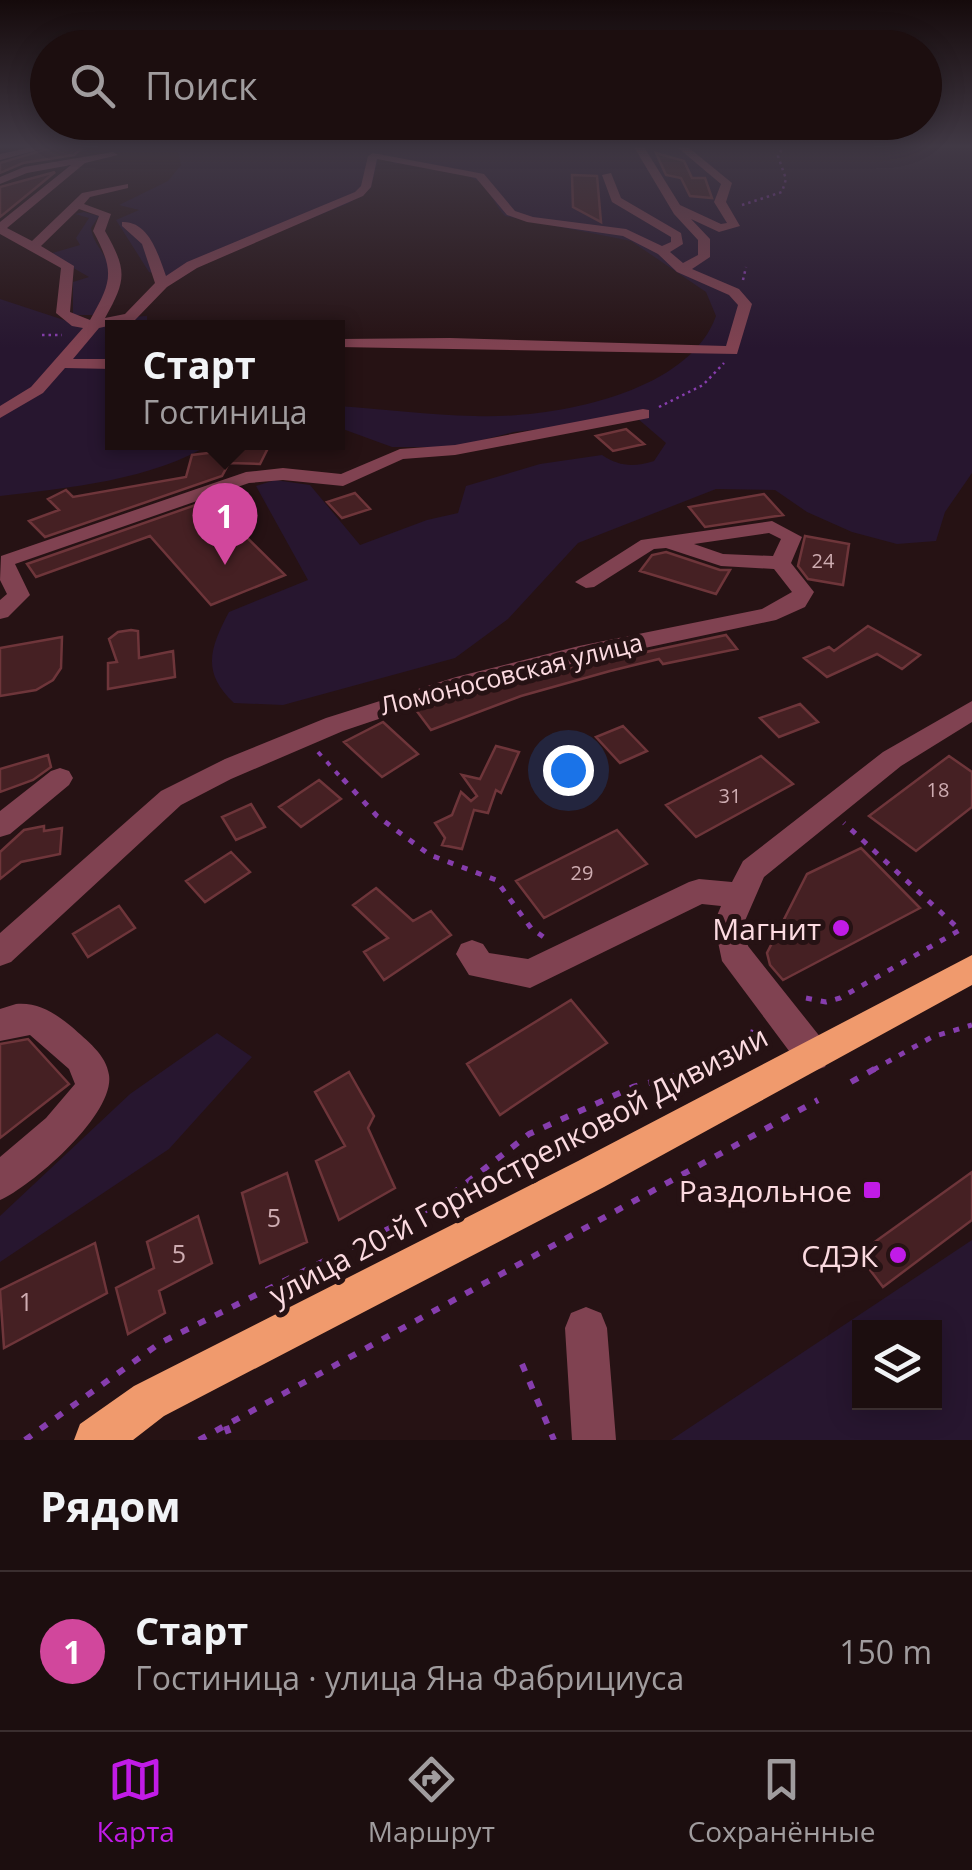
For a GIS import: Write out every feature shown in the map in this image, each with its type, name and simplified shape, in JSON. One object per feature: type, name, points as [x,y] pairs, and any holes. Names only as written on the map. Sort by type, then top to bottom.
[{"type":"main road","points":[[813,1055],[972,969]]},
{"type":"main road","name":"улица 20-й Горнострелковой Дивизии","points":[[96,1440],[149,1400],[373,1288],[813,1055]]},
{"type":"street","points":[[22,214],[2,232],[68,266],[63,313],[77,323],[105,322]]},
{"type":"street","points":[[33,247],[67,214]]},
{"type":"street","points":[[0,413],[37,390],[63,364],[94,325],[116,286],[118,264],[99,231],[105,214]]},
{"type":"street","points":[[114,320],[130,316],[162,284],[227,249],[311,214]]},
{"type":"street","points":[[345,343],[450,342],[732,351],[745,304],[734,292],[682,269],[662,251],[626,233],[515,214]]},
{"type":"street","points":[[640,214],[677,236],[678,244],[662,251]]},
{"type":"street","points":[[682,214],[704,239],[704,256],[682,269]]},
{"type":"street","points":[[692,214],[722,228],[734,226],[728,214]]},
{"type":"street","points":[[126,224],[148,242],[162,284]]},
{"type":"street","points":[[63,364],[105,364]]},
{"type":"street","points":[[0,612],[18,599],[3,567],[15,556],[219,485],[268,474],[343,480],[400,454],[454,450],[643,414]]},
{"type":"street","name":"Ломоносовская улица","points":[[0,952],[170,798],[198,782],[350,715],[564,654],[784,610],[798,602],[803,592],[780,563],[792,538],[772,527],[648,544],[586,582]]},
{"type":"street","points":[[668,541],[686,551],[721,560],[780,563]]},
{"type":"street","name":"улица 20-й Горнострелковой Дивизии","points":[[813,1055],[733,951],[729,923],[753,869],[892,759],[972,710]]},
{"type":"street","points":[[0,826],[60,778]]},
{"type":"street","points":[[472,954],[480,965],[530,974],[698,890],[741,896]]},
{"type":"street","points":[[0,1026],[30,1017],[41,1021],[85,1063],[92,1073],[93,1087],[78,1112],[0,1180]]},
{"type":"street","points":[[586,1328],[594,1440]]},
{"type":"path","points":[[42,335],[64,335]]},
{"type":"path","points":[[643,414],[688,396],[715,377],[732,351]]},
{"type":"path","points":[[304,736],[377,816],[430,855],[496,880],[532,928]]},
{"type":"path","points":[[793,994],[826,1002],[840,998],[960,930],[858,836]]},
{"type":"path","points":[[852,1082],[932,1037],[972,1026]]},
{"type":"path","points":[[25,1440],[160,1343],[442,1202],[529,1134],[633,1087],[697,1073],[740,1054]]},
{"type":"path","points":[[199,1440],[818,1100]]},
{"type":"path","points":[[522,1364],[554,1440]]},
{"type":"path","points":[[226,1426],[231,1440]]},
{"type":"shaded area","points":[[76,214],[99,216],[91,228],[109,266],[109,281],[93,315],[73,315],[73,282],[89,277],[49,254],[80,245],[76,238],[89,218]]},
{"type":"shaded area","points":[[129,214],[322,214],[207,261],[178,280],[149,272],[116,220]]},
{"type":"shaded area","points":[[972,214],[972,473],[945,512],[936,541],[897,544],[852,532],[807,512],[775,490],[716,489],[578,543],[508,619],[455,658],[283,705],[234,703],[217,681],[212,659],[229,612],[308,580],[256,486],[275,480],[310,485],[360,545],[458,513],[466,486],[540,464],[602,455],[621,464],[647,463],[654,461],[666,443],[637,418],[514,432],[455,447],[392,447],[345,430],[345,407],[475,416],[576,407],[647,383],[677,365],[701,343],[716,316],[706,292],[631,241],[505,216]]},
{"type":"shaded area","points":[[0,299],[67,321],[147,316],[147,320],[105,320],[105,450],[200,450],[137,474],[0,496]]},
{"type":"shaded area","points":[[217,1033],[252,1057],[169,1149],[0,1262],[0,1216],[130,1094]]},
{"type":"shaded area","points":[[972,1240],[972,1440],[671,1440]]},
{"type":"building","points":[[626,429],[644,444],[613,451],[596,436]]},
{"type":"building","points":[[267,450],[260,464],[229,463],[222,476],[45,537],[29,521],[59,510],[48,499],[66,490],[73,497],[186,477],[192,455]]},
{"type":"building","points":[[355,493],[370,509],[342,518],[327,502]]},
{"type":"building","points":[[227,494],[238,505],[220,511],[285,575],[211,605],[150,536],[36,577],[27,564]]},
{"type":"building","points":[[764,494],[783,515],[705,527],[689,507]]},
{"type":"building","points":[[805,536],[849,544],[843,585],[808,579],[798,566]]},
{"type":"building","points":[[666,552],[730,570],[716,594],[640,571],[652,555]]},
{"type":"building","points":[[868,626],[920,655],[902,669],[877,654],[827,677],[804,658],[829,647],[834,651]]},
{"type":"building","points":[[138,631],[139,658],[173,651],[175,677],[108,689],[108,663],[117,662],[109,639],[118,632]]},
{"type":"building","points":[[726,635],[737,649],[663,664],[659,659],[610,671],[521,696],[431,730],[416,710],[580,666]]},
{"type":"building","points":[[62,637],[61,668],[53,680],[36,690],[0,696],[0,648]]},
{"type":"building","points":[[800,704],[818,722],[779,737],[760,718]]},
{"type":"building","points":[[383,722],[418,754],[382,777],[344,742]]},
{"type":"building","points":[[623,726],[647,751],[620,763],[596,737]]},
{"type":"building","points":[[496,746],[519,752],[501,793],[496,790],[488,813],[474,810],[462,849],[442,845],[445,838],[435,823],[452,815],[461,792],[471,801],[477,796],[462,775],[480,779]]},
{"type":"building","points":[[48,755],[51,767],[33,780],[0,792],[0,769]]},
{"type":"building","points":[[761,756],[793,784],[696,837],[666,805]]},
{"type":"building","points":[[949,756],[972,772],[972,807],[916,851],[869,816]]},
{"type":"building","points":[[319,780],[341,799],[301,827],[279,807]]},
{"type":"building","points":[[251,804],[265,827],[236,840],[222,817]]},
{"type":"building","points":[[44,826],[44,831],[62,828],[60,854],[21,862],[0,879],[0,852],[24,830]]},
{"type":"building","points":[[617,830],[647,864],[544,918],[516,881]]},
{"type":"building","points":[[861,848],[920,908],[783,980],[770,965],[767,953],[807,874]]},
{"type":"building","points":[[231,852],[250,872],[205,902],[186,881]]},
{"type":"building","points":[[376,888],[413,921],[431,911],[451,935],[384,980],[364,952],[388,938],[353,905]]},
{"type":"building","points":[[119,906],[135,928],[88,957],[73,934]]},
{"type":"building","points":[[571,1000],[607,1043],[500,1115],[467,1064]]},
{"type":"building","points":[[28,1039],[69,1084],[0,1138],[0,1044]]},
{"type":"building","points":[[349,1072],[374,1116],[368,1128],[395,1188],[339,1220],[316,1161],[345,1146],[315,1092]]},
{"type":"building","points":[[972,1172],[972,1220],[883,1287],[858,1254]]},
{"type":"building","points":[[287,1173],[307,1242],[260,1263],[242,1193]]},
{"type":"building","points":[[198,1216],[212,1263],[159,1291],[165,1313],[128,1334],[116,1288],[154,1268],[147,1242]]},
{"type":"building","points":[[95,1243],[107,1293],[4,1348],[0,1290]]},
{"type":"place","name":"Старт","points":[[225,565]]},
{"type":"place","name":"Магнит","points":[[841,928]]},
{"type":"place","name":"Раздольное","points":[[872,1190]]},
{"type":"place","name":"СДЭК","points":[[898,1255]]}]
